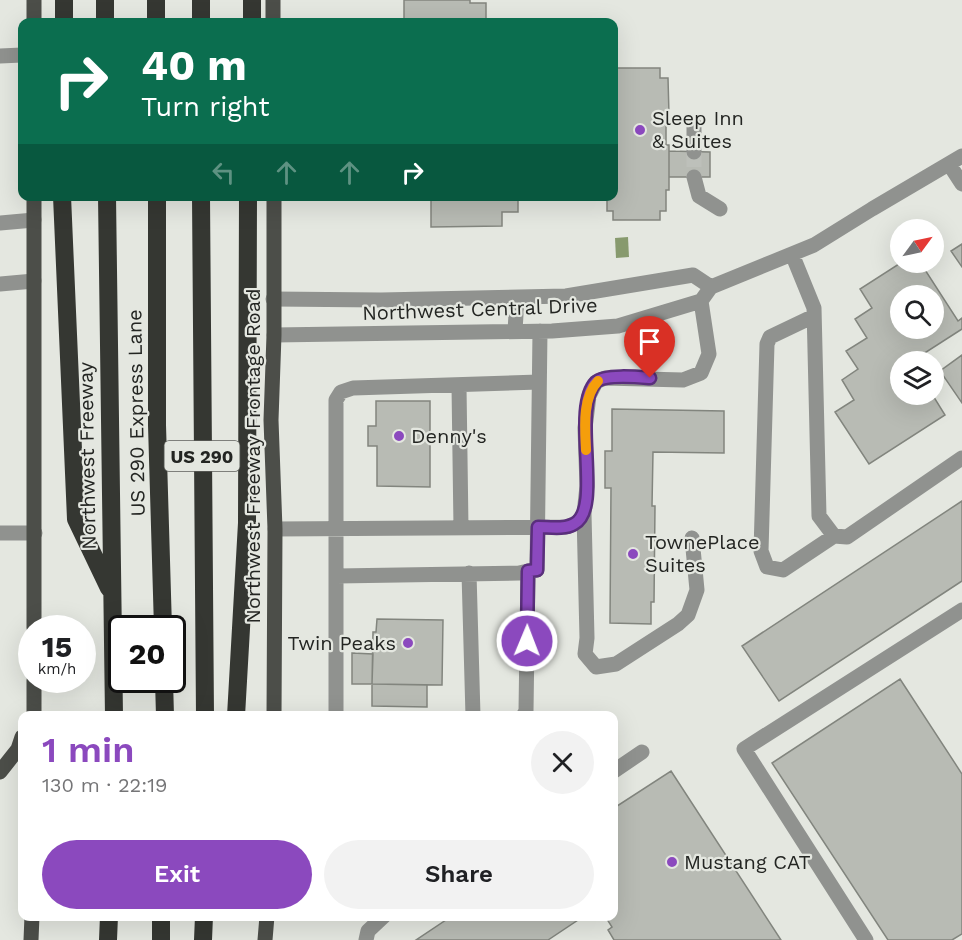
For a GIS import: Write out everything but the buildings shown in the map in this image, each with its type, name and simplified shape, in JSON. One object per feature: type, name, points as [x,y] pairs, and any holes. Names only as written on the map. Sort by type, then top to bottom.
[{"type":"highway","points":[[64,0],[64,18]]},
{"type":"highway","points":[[105,0],[105,18]]},
{"type":"highway","points":[[156,0],[156,18]]},
{"type":"highway","points":[[201,0],[201,18]]},
{"type":"highway","points":[[252,0],[252,18]]},
{"type":"highway","points":[[62,201],[76,519],[111,592]]},
{"type":"highway","name":"Northwest Freeway","points":[[107,201],[114,711]]},
{"type":"highway","name":"US 290 Express Lane","points":[[157,201],[157,425],[163,615]]},
{"type":"highway","name":"US 290","points":[[201,201],[204,711]]},
{"type":"highway","points":[[236,711],[247,523],[248,201]]},
{"type":"highway","points":[[164,693],[165,711]]},
{"type":"highway","points":[[108,940],[109,921]]},
{"type":"highway","points":[[161,921],[161,940]]},
{"type":"highway","points":[[203,940],[204,921]]},
{"type":"main road","points":[[34,0],[34,18]]},
{"type":"main road","points":[[273,0],[273,18]]},
{"type":"main road","points":[[34,201],[34,615]]},
{"type":"main road","name":"Northwest Freeway Frontage Road","points":[[274,201],[274,335],[271,420],[276,529],[274,711]]},
{"type":"main road","points":[[33,711],[34,693]]},
{"type":"main road","points":[[0,772],[18,749]]},
{"type":"main road","points":[[31,940],[32,921]]},
{"type":"main road","points":[[265,940],[267,921]]},
{"type":"street","points":[[0,56],[18,55]]},
{"type":"street","points":[[694,124],[694,152]]},
{"type":"street","points":[[692,538],[697,590],[688,615],[678,624],[616,664],[596,667],[585,654],[587,638],[584,514],[587,486],[585,428],[589,396],[596,382],[605,378],[634,377],[683,380],[701,374],[709,354],[701,302],[711,287],[814,245],[872,208],[956,160],[962,184]]},
{"type":"street","points":[[694,177],[699,196],[720,209]]},
{"type":"street","points":[[0,223],[34,220]]},
{"type":"street","points":[[792,254],[814,308],[819,516],[834,536]]},
{"type":"street","name":"Northwest Central Drive","points":[[273,299],[566,296],[693,275],[711,287]]},
{"type":"street","points":[[0,284],[34,281]]},
{"type":"street","points":[[515,332],[517,298]]},
{"type":"street","name":"Northwest Central Drive","points":[[274,335],[515,332],[618,326],[701,302]]},
{"type":"street","points":[[814,316],[770,337],[768,344],[761,550],[767,567],[783,570],[834,536],[847,537],[962,458]]},
{"type":"street","points":[[337,576],[519,573],[537,570],[540,331]]},
{"type":"street","points":[[336,711],[336,400],[341,392],[353,388],[539,382]]},
{"type":"street","points":[[459,386],[461,528]]},
{"type":"street","points":[[276,529],[566,527],[577,523],[584,514]]},
{"type":"street","points":[[0,533],[35,532]]},
{"type":"street","points":[[526,711],[528,571]]},
{"type":"street","points":[[469,573],[473,711]]},
{"type":"street","points":[[866,940],[744,749],[962,610]]},
{"type":"street","points":[[618,768],[642,752]]},
{"type":"street","points":[[366,940],[368,931],[379,921]]},
{"type":"shaded area","points":[[628,237],[629,257],[616,258],[615,238]]},
{"type":"tunnel","points":[[694,152],[694,177]]},
{"type":"slow traffic","points":[[586,450],[585,428],[589,396],[598,381]]},
{"type":"place","name":"Sleep Inn & Suites","points":[[640,130]]},
{"type":"place","name":"Denny's","points":[[399,436]]},
{"type":"place","name":"TownePlace Suites","points":[[633,554]]},
{"type":"place","name":"Twin Peaks","points":[[408,643]]},
{"type":"place","name":"Mustang CAT","points":[[672,862]]},
{"type":"route","points":[[527,641],[528,571],[537,570],[538,527],[566,527],[577,523],[584,514],[587,486],[585,428],[589,396],[596,382],[605,378],[650,378]]}]
